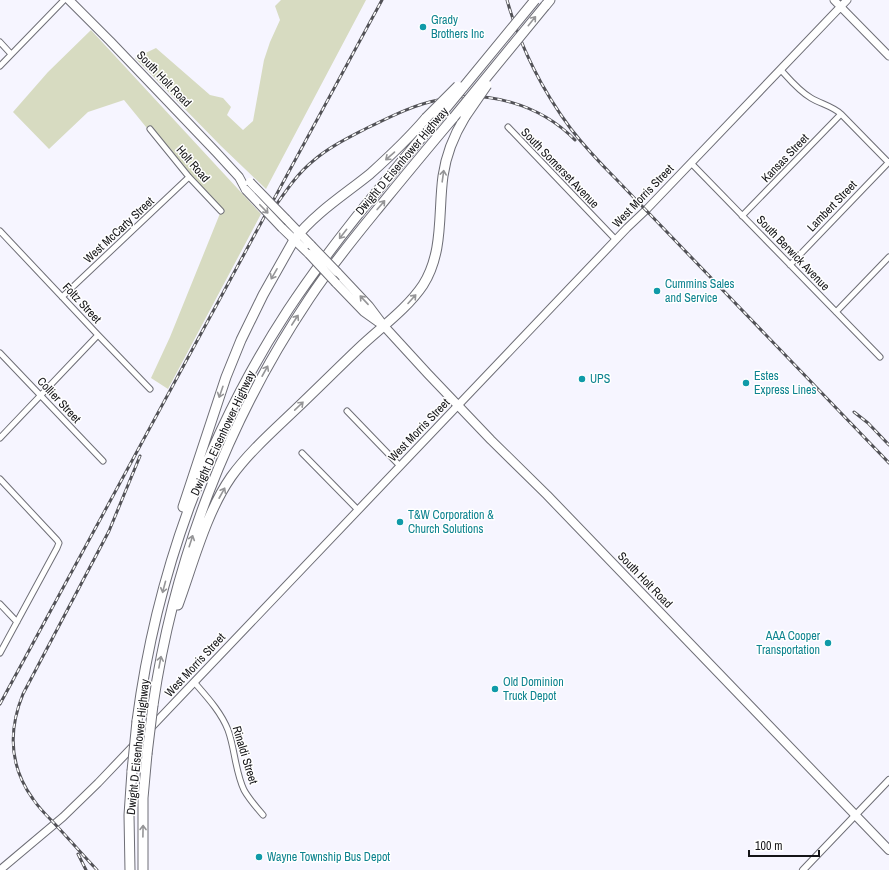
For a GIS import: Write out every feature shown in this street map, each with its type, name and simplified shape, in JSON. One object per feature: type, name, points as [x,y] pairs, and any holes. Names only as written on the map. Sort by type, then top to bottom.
[{"type":"highway","name":"Dwight D Eisenhower Highway","points":[[130,870],[129,815],[132,771],[137,721],[150,642],[169,569],[185,518],[206,462],[232,407],[259,357],[289,309],[324,259],[354,220],[535,0]]},
{"type":"highway","name":"Dwight D Eisenhower Highway","points":[[143,870],[143,798],[153,705],[163,646],[180,578],[203,505],[226,449],[264,373],[309,298],[350,243],[547,3]]},
{"type":"highway","points":[[169,569],[176,530],[184,502],[226,377],[252,317],[273,276],[297,237],[330,205],[394,153],[504,37]]},
{"type":"highway","points":[[163,646],[210,516],[231,477],[256,447],[384,326],[414,296],[423,284],[432,267],[438,244],[444,169],[453,140],[465,117],[516,41]]},
{"type":"main road","name":"South Holt Road","points":[[69,0],[121,52],[239,177],[246,190],[282,228],[311,245],[364,312],[384,326],[428,374],[557,505],[889,850]]},
{"type":"main road","points":[[834,0],[889,56]]},
{"type":"main road","name":"West Morris Street","points":[[0,870],[73,808],[98,783],[847,0]]},
{"type":"main road","name":"South Holt Road","points":[[239,177],[250,182],[286,219],[309,254],[339,280]]},
{"type":"street","points":[[0,66],[64,0]]},
{"type":"street","points":[[0,42],[11,54]]},
{"type":"street","points":[[781,70],[807,96],[836,109],[889,162]]},
{"type":"street","name":"Kansas Street","points":[[742,216],[841,114]]},
{"type":"street","name":"South Somerset Avenue","points":[[508,127],[616,240]]},
{"type":"street","name":"Holt Road","points":[[150,129],[189,177],[222,211]]},
{"type":"street","name":"Lambert Street","points":[[790,265],[889,162]]},
{"type":"street","name":"South Berwick Avenue","points":[[691,163],[880,357]]},
{"type":"street","name":"West McCarty Street","points":[[62,297],[189,177]]},
{"type":"street","name":"Foltz Street","points":[[1,234],[150,389]]},
{"type":"street","points":[[836,312],[889,257]]},
{"type":"street","points":[[0,438],[98,335]]},
{"type":"street","name":"Collier Street","points":[[0,353],[103,461]]},
{"type":"street","points":[[347,411],[400,466]]},
{"type":"street","points":[[302,452],[358,510]]},
{"type":"street","points":[[0,479],[57,540],[58,544],[0,653]]},
{"type":"street","points":[[0,604],[17,622]]},
{"type":"street","name":"Rinaldi Street","points":[[194,682],[215,708],[224,723],[231,741],[245,790],[263,814]]},
{"type":"street","points":[[803,870],[889,780]]},
{"type":"green space","points":[[281,0],[366,0],[266,189],[221,146],[135,58],[156,48],[210,95],[223,98],[231,107],[227,115],[243,130],[253,121],[264,60],[280,20],[275,6]]},
{"type":"green space","points":[[91,30],[261,214],[168,389],[151,378],[170,337],[221,211],[186,176],[124,100],[88,112],[49,149],[13,112],[48,72]]},
{"type":"railway","points":[[0,704],[382,0]]},
{"type":"railway","points":[[507,0],[518,34],[541,83],[560,114],[576,136],[604,167],[889,463]]},
{"type":"railway","points":[[274,208],[302,171],[326,151],[353,135],[393,116],[411,108],[438,100],[456,97],[475,97],[493,98],[511,102],[546,117],[561,127],[575,140]]},
{"type":"railway","points":[[854,412],[868,423],[889,445]]},
{"type":"railway","points":[[97,870],[40,808],[25,787],[15,761],[13,735],[18,708],[23,694],[109,531],[140,456]]},
{"type":"railway","points":[[78,854],[86,870]]},
{"type":"place","name":"Grady Brothers Inc","points":[[423,27]]},
{"type":"place","name":"Cummins Sales and Service","points":[[657,291]]},
{"type":"place","name":"UPS","points":[[582,379]]},
{"type":"place","name":"Estes Express Lines","points":[[746,383]]},
{"type":"place","name":"T&W Corporation & Church Solutions","points":[[400,522]]},
{"type":"place","name":"AAA Cooper Transportation","points":[[828,643]]},
{"type":"place","name":"Old Dominion Truck Depot","points":[[495,689]]},
{"type":"place","name":"Wayne Township Bus Depot","points":[[259,857]]}]
